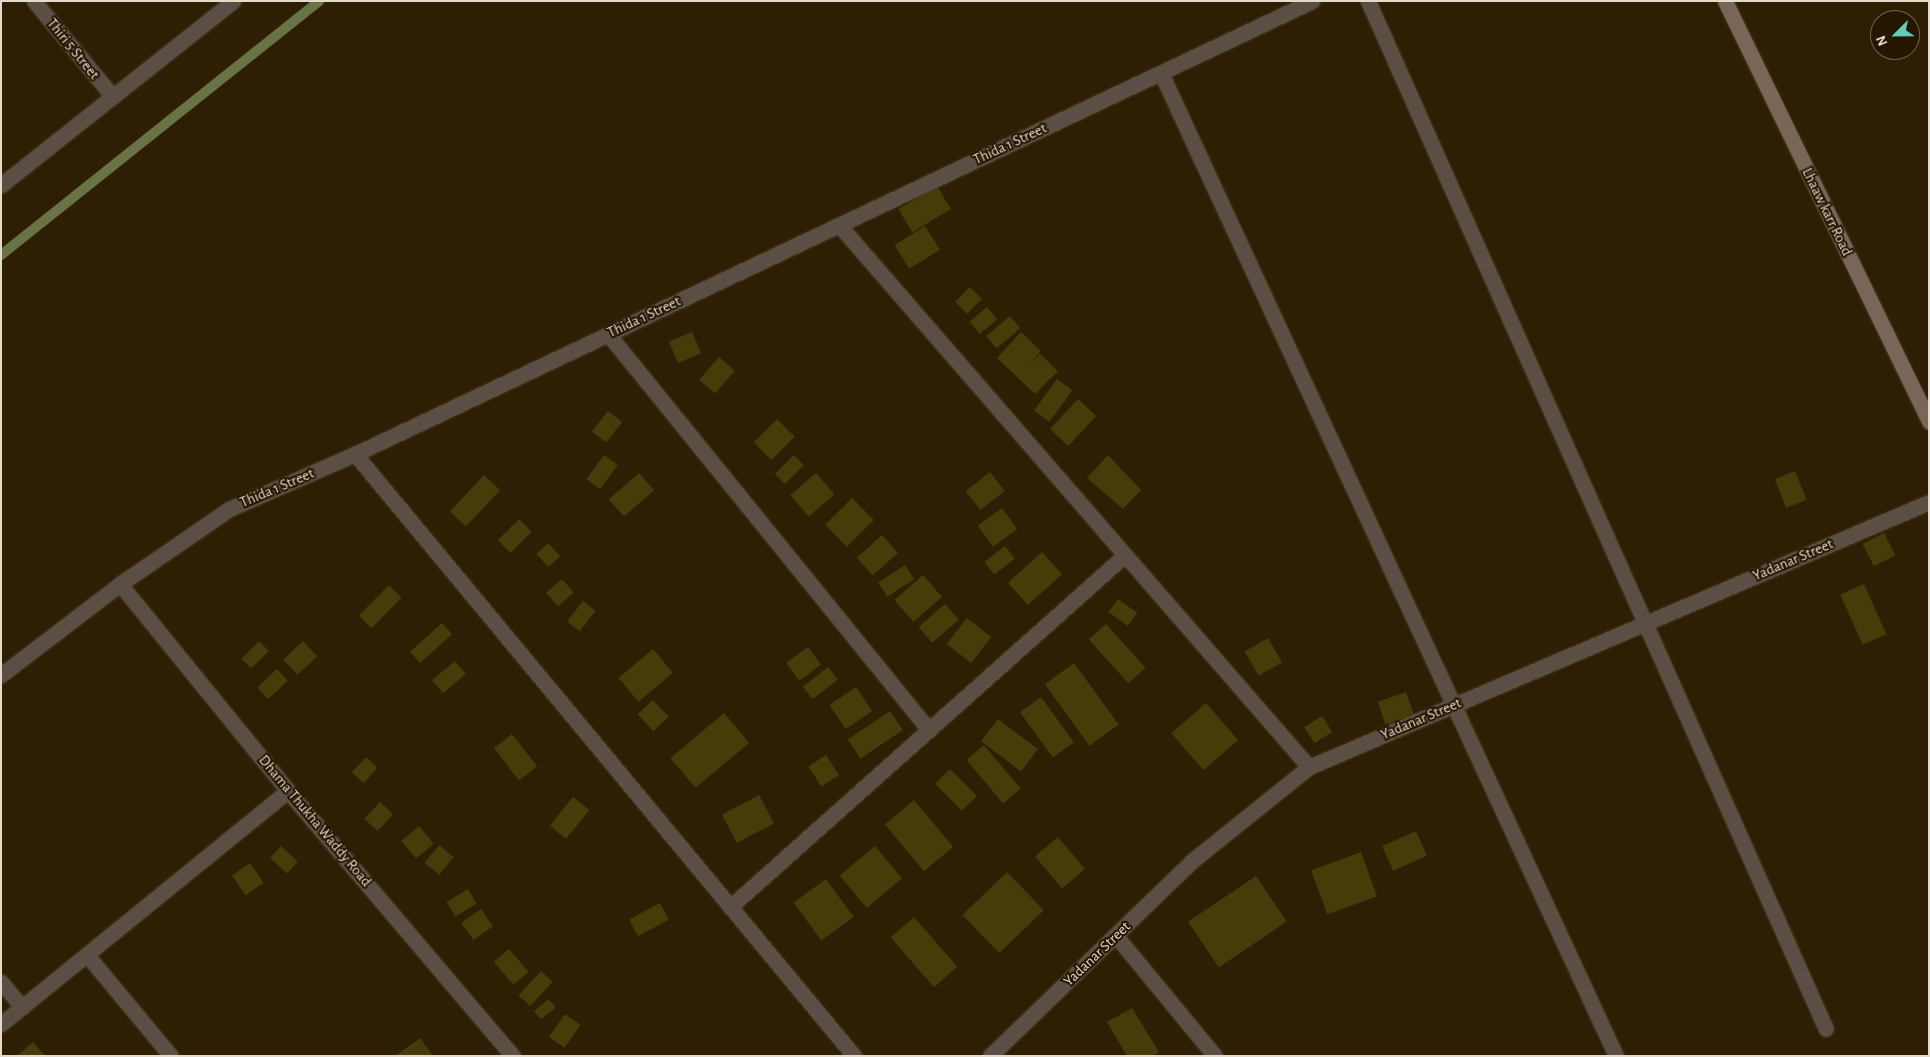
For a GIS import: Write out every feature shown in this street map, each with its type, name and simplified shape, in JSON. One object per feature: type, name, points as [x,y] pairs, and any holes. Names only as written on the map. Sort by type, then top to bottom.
[{"type":"street","name":"Thiri 5 Street","points":[[34,1],[113,97]]},
{"type":"street","points":[[1,185],[233,1]]},
{"type":"street","name":"Thida 1 Street","points":[[1,675],[120,584],[229,509],[355,454],[1312,1]]},
{"type":"street","points":[[1368,1],[1826,1029]]},
{"type":"street","name":"Lhaaw karr Road","points":[[1725,1],[1929,422]]},
{"type":"street","points":[[1161,72],[1616,1056]]},
{"type":"street","points":[[839,225],[1309,767]]},
{"type":"street","points":[[608,334],[929,730]]},
{"type":"street","points":[[355,454],[854,1056]]},
{"type":"street","name":"Yadanar Street","points":[[990,1056],[1192,861],[1309,767],[1929,502]]},
{"type":"street","points":[[730,907],[1125,555]]},
{"type":"street","name":"Dhama Thukha Waddy Road","points":[[120,584],[288,791],[513,1056]]},
{"type":"street","points":[[1,1024],[288,791]]},
{"type":"street","points":[[1116,936],[1215,1056]]},
{"type":"street","points":[[87,955],[171,1056]]},
{"type":"street","points":[[1,982],[22,1007]]},
{"type":"building","points":[[937,186],[951,209],[912,232],[898,209]]},
{"type":"building","points":[[925,226],[940,250],[909,269],[894,245]]},
{"type":"building","points":[[970,287],[982,299],[967,314],[955,302]]},
{"type":"building","points":[[987,307],[997,319],[980,334],[969,322]]},
{"type":"building","points":[[1010,316],[1020,328],[997,348],[986,336]]},
{"type":"building","points":[[692,332],[701,353],[678,363],[669,342]]},
{"type":"building","points":[[1021,332],[1041,351],[1027,367],[1040,354],[1058,371],[1035,394],[997,358]]},
{"type":"building","points":[[719,357],[735,371],[715,393],[699,380]]},
{"type":"building","points":[[1057,379],[1072,390],[1049,422],[1034,411]]},
{"type":"building","points":[[1078,399],[1096,416],[1068,446],[1050,429]]},
{"type":"building","points":[[608,411],[622,422],[606,443],[592,431]]},
{"type":"building","points":[[777,419],[795,437],[771,460],[754,442]]},
{"type":"building","points":[[604,455],[618,465],[600,489],[586,479]]},
{"type":"building","points":[[794,455],[804,465],[785,484],[775,474]]},
{"type":"building","points":[[1108,455],[1141,490],[1123,509],[1087,478]]},
{"type":"building","points":[[1795,471],[1807,500],[1786,508],[1775,479]]},
{"type":"building","points":[[990,472],[1005,491],[980,510],[966,491]]},
{"type":"building","points":[[639,473],[654,490],[624,517],[609,499]]},
{"type":"building","points":[[816,473],[834,494],[809,516],[790,495]]},
{"type":"building","points":[[484,475],[500,490],[466,527],[450,512]]},
{"type":"building","points":[[852,498],[874,520],[847,547],[825,525]]},
{"type":"building","points":[[1002,508],[1017,529],[993,547],[978,526]]},
{"type":"building","points":[[519,519],[532,532],[511,553],[498,540]]},
{"type":"building","points":[[1884,533],[1895,555],[1874,566],[1863,544]]},
{"type":"building","points":[[882,535],[898,553],[873,576],[857,558]]},
{"type":"building","points":[[548,543],[560,556],[549,567],[536,554]]},
{"type":"building","points":[[1005,546],[1015,559],[994,575],[985,562]]},
{"type":"building","points":[[1042,552],[1062,574],[1028,605],[1008,583]]},
{"type":"building","points":[[905,565],[914,579],[887,597],[878,582]]},
{"type":"building","points":[[923,575],[942,597],[913,622],[894,600]]},
{"type":"building","points":[[562,579],[574,593],[558,606],[546,593]]},
{"type":"building","points":[[1864,584],[1886,634],[1863,645],[1840,595]]},
{"type":"building","points":[[389,585],[402,598],[371,628],[359,615]]},
{"type":"building","points":[[1118,599],[1137,613],[1128,626],[1109,612]]},
{"type":"building","points":[[583,601],[596,611],[580,631],[567,621]]},
{"type":"building","points":[[945,604],[959,620],[932,643],[919,627]]},
{"type":"building","points":[[967,618],[991,637],[971,663],[947,644]]},
{"type":"building","points":[[442,623],[452,634],[420,663],[410,652]]},
{"type":"building","points":[[1106,624],[1145,668],[1128,683],[1089,639]]},
{"type":"building","points":[[1268,638],[1282,662],[1259,676],[1245,652]]},
{"type":"building","points":[[259,641],[269,651],[251,669],[241,659]]},
{"type":"building","points":[[303,641],[317,656],[298,675],[283,659]]},
{"type":"building","points":[[808,647],[821,665],[799,681],[786,663]]},
{"type":"building","points":[[653,649],[673,673],[638,702],[619,678]]},
{"type":"building","points":[[455,661],[466,674],[443,693],[432,680]]},
{"type":"building","points":[[1074,663],[1119,724],[1090,746],[1045,684]]},
{"type":"building","points":[[828,667],[838,680],[813,699],[803,687]]},
{"type":"building","points":[[277,669],[288,681],[268,699],[257,687]]},
{"type":"building","points":[[856,687],[872,711],[846,729],[829,705]]},
{"type":"building","points":[[1406,692],[1414,715],[1385,724],[1378,702]]},
{"type":"building","points":[[1041,697],[1074,742],[1053,758],[1020,712]]},
{"type":"building","points":[[653,700],[669,717],[653,731],[638,714]]},
{"type":"building","points":[[1206,703],[1238,740],[1203,770],[1171,733]]},
{"type":"building","points":[[890,711],[903,730],[861,759],[848,740]]},
{"type":"building","points":[[724,713],[749,743],[695,788],[670,758]]},
{"type":"building","points":[[1322,716],[1332,732],[1314,743],[1304,727]]},
{"type":"building","points":[[998,719],[1038,749],[1021,771],[981,741]]},
{"type":"building","points":[[512,734],[537,766],[519,780],[494,748]]},
{"type":"building","points":[[984,745],[1021,789],[1003,803],[966,760]]},
{"type":"building","points":[[826,755],[839,775],[821,787],[808,766]]},
{"type":"building","points":[[366,757],[378,768],[363,783],[352,772]]},
{"type":"building","points":[[950,769],[977,796],[962,811],[935,784]]},
{"type":"building","points":[[759,795],[774,823],[737,843],[722,815]]},
{"type":"building","points":[[573,797],[589,810],[566,839],[550,826]]},
{"type":"building","points":[[914,800],[953,847],[924,871],[885,824]]},
{"type":"building","points":[[380,802],[393,814],[377,831],[364,819]]},
{"type":"building","points":[[419,826],[434,844],[416,858],[401,841]]},
{"type":"building","points":[[1416,831],[1427,856],[1393,871],[1382,846]]},
{"type":"building","points":[[1058,837],[1085,869],[1062,888],[1035,856]]},
{"type":"building","points":[[439,845],[454,857],[439,875],[425,863]]},
{"type":"building","points":[[281,846],[298,862],[287,873],[270,858]]},
{"type":"building","points":[[875,846],[902,878],[867,908],[840,876]]},
{"type":"building","points":[[1361,852],[1377,896],[1327,914],[1311,870]]},
{"type":"building","points":[[250,863],[264,883],[246,895],[232,876]]},
{"type":"building","points":[[1007,872],[1044,910],[999,953],[962,915]]},
{"type":"building","points":[[1256,876],[1287,922],[1219,967],[1188,922]]},
{"type":"building","points":[[826,879],[854,917],[821,941],[794,903]]},
{"type":"building","points":[[468,889],[477,904],[455,916],[447,902]]},
{"type":"building","points":[[660,903],[669,920],[638,936],[629,919]]},
{"type":"building","points":[[481,909],[493,926],[473,940],[461,923]]},
{"type":"building","points":[[914,917],[957,967],[934,987],[891,937]]},
{"type":"building","points":[[509,949],[529,972],[514,985],[494,962]]},
{"type":"building","points":[[541,971],[553,982],[530,1006],[518,995]]},
{"type":"building","points":[[549,999],[556,1008],[541,1019],[534,1011]]},
{"type":"building","points":[[1132,1008],[1159,1052],[1153,1056],[1127,1056],[1107,1022]]},
{"type":"building","points":[[565,1014],[581,1025],[565,1048],[549,1037]]},
{"type":"building","points":[[420,1038],[433,1056],[395,1056]]},
{"type":"building","points":[[33,1042],[45,1056],[17,1056]]},
{"type":"waterway","points":[[1,255],[319,1]]}]
